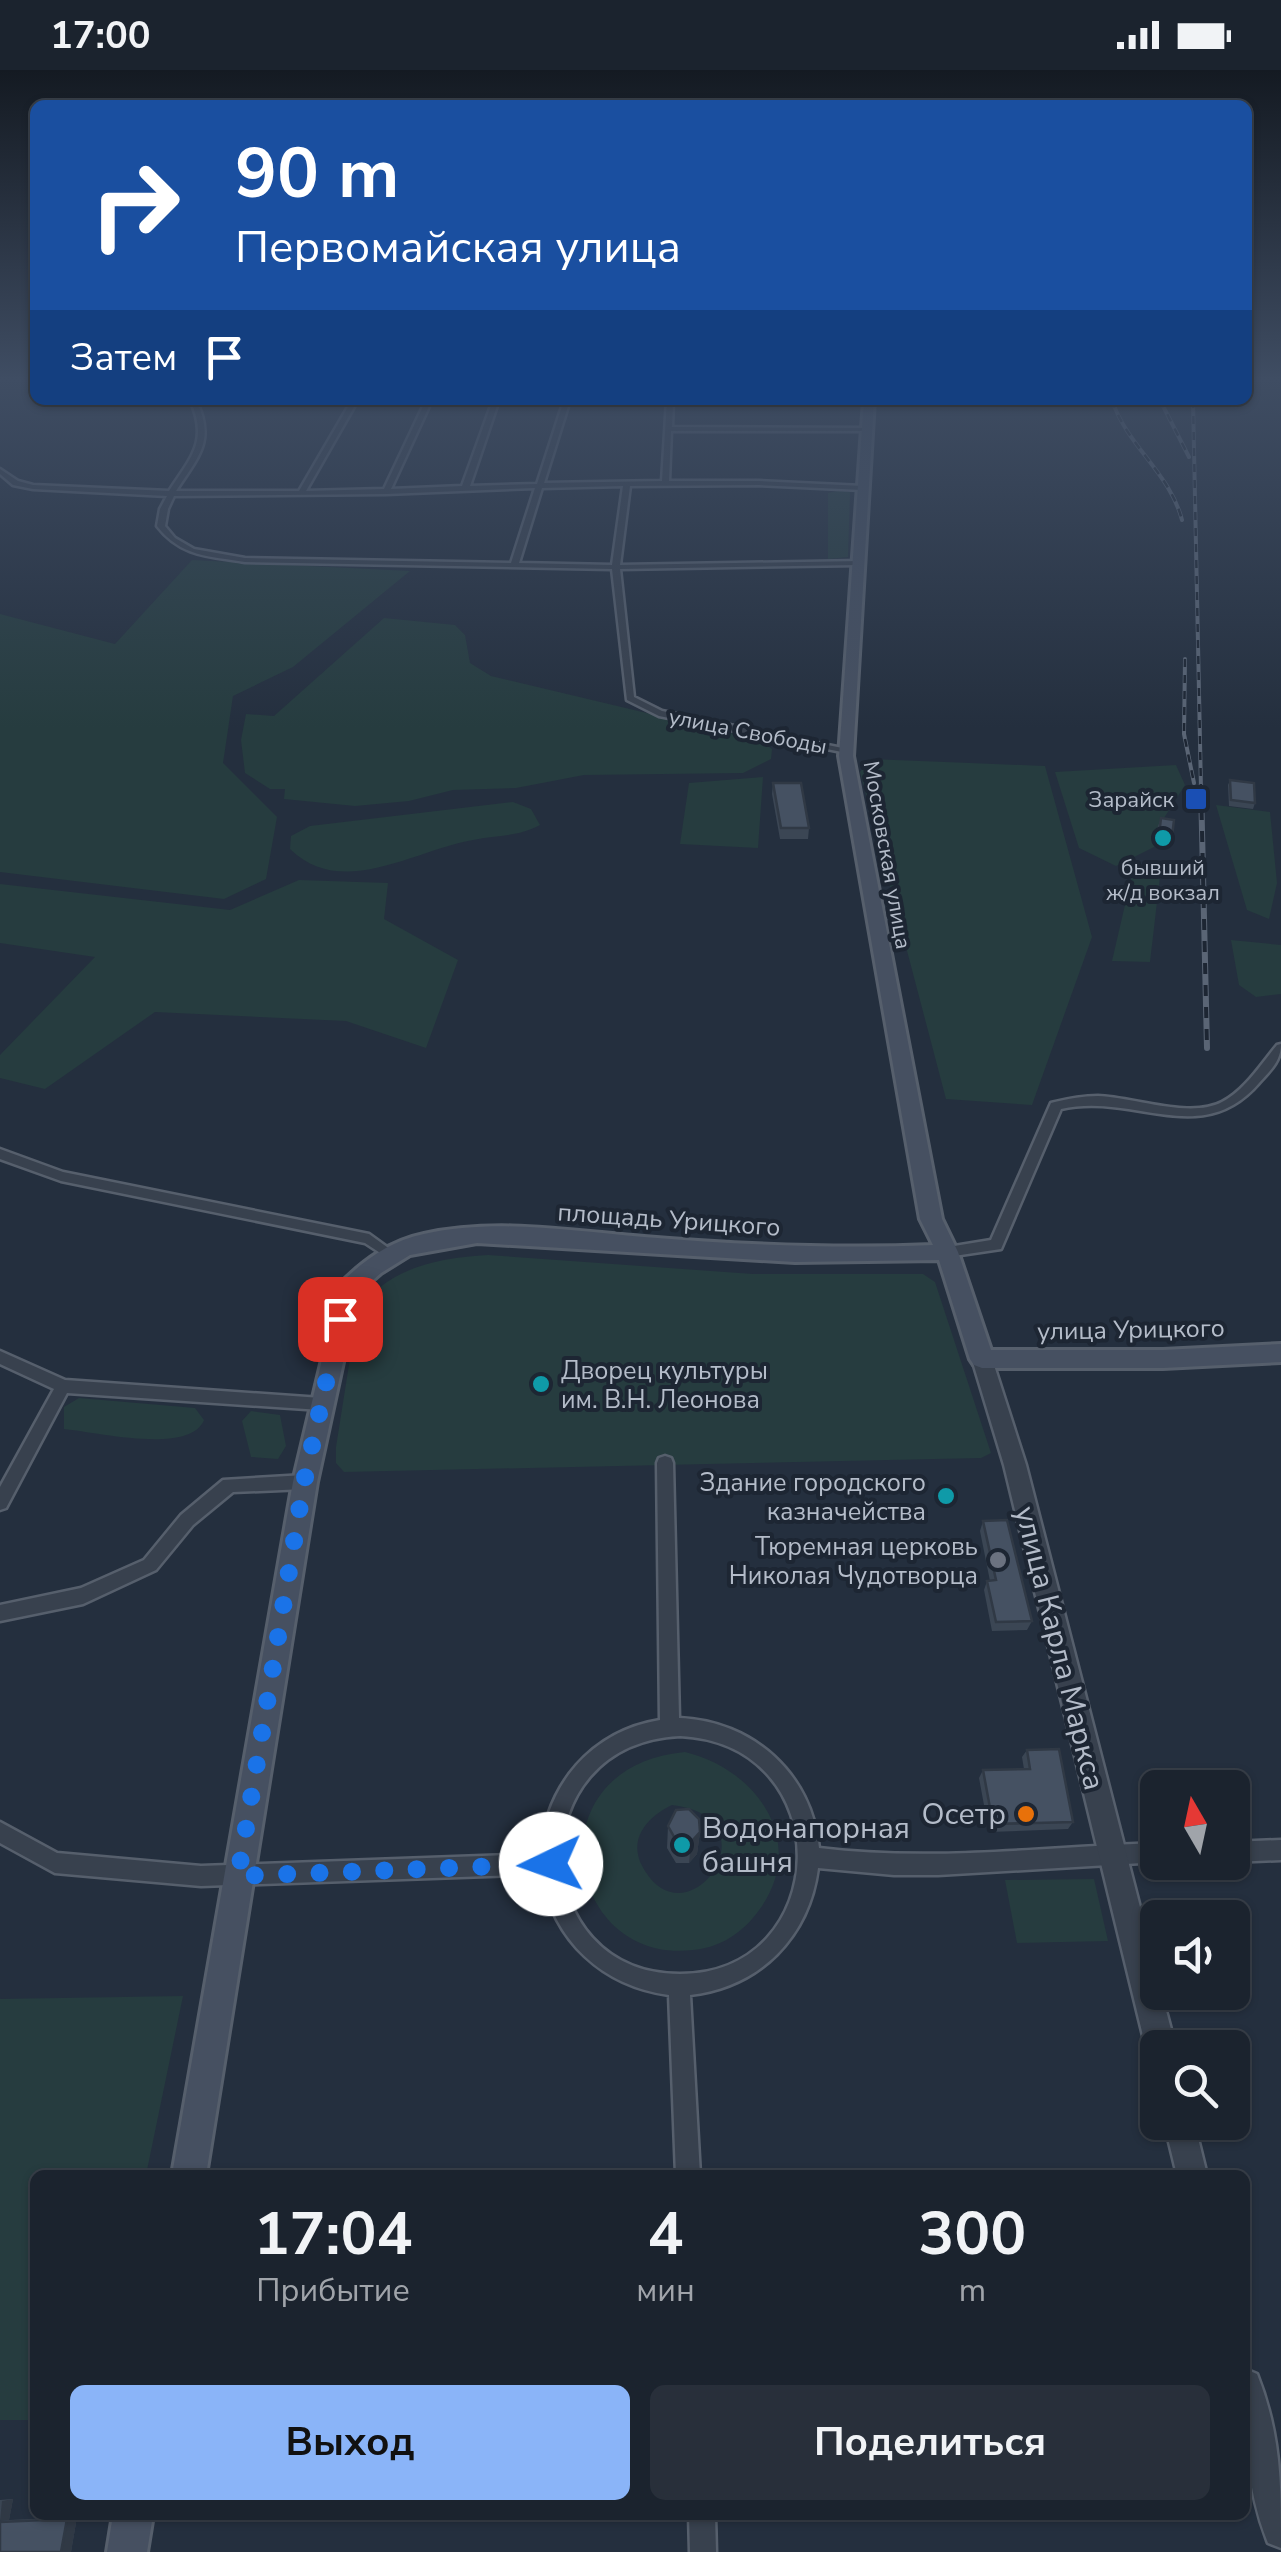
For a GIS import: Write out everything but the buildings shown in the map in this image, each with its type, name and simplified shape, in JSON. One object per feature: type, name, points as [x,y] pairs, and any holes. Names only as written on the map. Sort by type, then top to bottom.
[{"type":"main road","name":"Московская улица","points":[[862,496],[847,750],[931,1219],[947,1252]]},
{"type":"main road","name":"площадь Урицкого","points":[[391,1255],[436,1240],[515,1236],[804,1256],[947,1252]]},
{"type":"main road","name":"улица Карла Маркса","points":[[947,1252],[982,1359]]},
{"type":"main road","points":[[190,2170],[304,1482],[321,1404],[348,1290],[391,1255]]},
{"type":"main road","name":"улица Урицкого","points":[[982,1359],[1163,1359],[1281,1353]]},
{"type":"main road","points":[[127,2552],[132,2520]]},
{"type":"street","points":[[173,496],[161,516],[161,526],[181,546],[207,555],[296,562],[514,565],[858,563]]},
{"type":"street","points":[[514,565],[539,496]]},
{"type":"street","name":"улица Свободы","points":[[626,496],[616,566],[630,698],[637,705],[847,750]]},
{"type":"street","points":[[947,1252],[996,1245],[1056,1106],[1097,1098],[1185,1111],[1212,1111],[1241,1094],[1281,1048]]},
{"type":"street","points":[[0,1154],[61,1176],[369,1239],[391,1255]]},
{"type":"street","points":[[0,1357],[63,1386],[321,1404]]},
{"type":"street","name":"улица Карла Маркса","points":[[982,1359],[1014,1465],[1156,2030]]},
{"type":"street","points":[[0,1503],[63,1386]]},
{"type":"street","points":[[665,1463],[670,1724]]},
{"type":"street","points":[[0,1613],[83,1596],[150,1565],[186,1520],[229,1485],[304,1482]]},
{"type":"street","points":[[670,1724],[722,1732],[752,1749],[778,1774],[797,1805],[807,1857],[799,1904],[784,1934],[760,1959],[731,1977],[679,1987],[623,1972],[590,1948],[566,1913],[551,1864],[553,1836],[564,1797],[587,1763],[618,1739],[670,1724]]},
{"type":"street","points":[[0,1832],[54,1863],[238,1876],[551,1864]]},
{"type":"street","points":[[1250,1851],[1281,1850]]},
{"type":"street","points":[[807,1857],[838,1862],[972,1862],[1140,1854]]},
{"type":"street","points":[[679,1987],[688,2170]]},
{"type":"street","points":[[1183,2140],[1191,2170]]},
{"type":"street","points":[[1250,2406],[1281,2530]]},
{"type":"street","points":[[702,2520],[703,2552]]},
{"type":"green space","points":[[828,496],[850,496],[848,557],[828,559]]},
{"type":"green space","points":[[192,560],[410,571],[293,667],[233,696],[223,763],[277,817],[266,879],[224,899],[0,872],[0,614],[115,644]]},
{"type":"green space","points":[[384,618],[455,625],[465,635],[470,663],[491,676],[760,740],[772,749],[771,759],[743,773],[584,775],[516,788],[453,790],[409,801],[355,806],[284,799],[285,789],[270,789],[245,773],[241,740],[246,714],[274,716]]},
{"type":"green space","points":[[870,759],[1045,766],[1092,937],[1032,1105],[946,1099],[860,772]]},
{"type":"green space","points":[[1176,765],[1185,785],[1157,829],[1156,846],[1116,866],[1079,848],[1055,772]]},
{"type":"green space","points":[[763,777],[758,848],[680,844],[689,783]]},
{"type":"green space","points":[[513,802],[531,809],[540,825],[515,834],[450,845],[379,867],[332,871],[310,864],[290,849],[291,836],[310,826]]},
{"type":"green space","points":[[1216,805],[1270,812],[1277,883],[1269,919],[1247,910]]},
{"type":"green space","points":[[1134,866],[1161,868],[1150,962],[1112,961]]},
{"type":"green space","points":[[299,880],[388,883],[384,919],[458,960],[426,1048],[346,1021],[155,1012],[45,1089],[0,1078],[0,1055],[95,957],[0,943],[0,884],[230,910]]},
{"type":"green space","points":[[1231,940],[1281,945],[1281,994],[1256,997],[1239,985]]},
{"type":"green space","points":[[488,1255],[753,1274],[923,1274],[935,1282],[991,1453],[981,1458],[344,1472],[336,1463],[336,1447],[357,1314],[382,1286],[414,1268]]},
{"type":"green space","points":[[79,1398],[195,1408],[204,1420],[195,1431],[162,1439],[64,1429],[64,1407]]},
{"type":"green space","points":[[251,1411],[280,1415],[286,1446],[278,1459],[251,1457],[242,1421]]},
{"type":"green space","points":[[685,1752],[713,1762],[756,1795],[770,1817],[778,1841],[778,1867],[770,1893],[752,1919],[726,1940],[693,1950],[650,1946],[616,1927],[594,1898],[583,1862],[586,1825],[603,1791],[636,1765]],"holes":[[[672,1805],[703,1814],[718,1830],[721,1850],[715,1870],[701,1885],[683,1893],[663,1889],[640,1860],[637,1850],[641,1832]]]},
{"type":"green space","points":[[1094,1879],[1108,1941],[1017,1943],[1005,1880]]},
{"type":"green space","points":[[183,1996],[147,2170],[30,2170],[30,2420],[0,2420],[0,1999]]},
{"type":"railway","points":[[1172,496],[1182,520]]},
{"type":"railway","points":[[1195,496],[1201,790]]},
{"type":"railway","points":[[1185,659],[1184,734],[1194,783]]},
{"type":"railway","points":[[1201,787],[1207,1048]]},
{"type":"place","name":"Зарайск","points":[[1196,799]]},
{"type":"place","name":"бывший ж/д вокзал","points":[[1163,838]]},
{"type":"place","name":"Дворец культуры им. В.Н. Леонова","points":[[541,1384]]},
{"type":"place","name":"Здание городского казначейства","points":[[946,1496]]},
{"type":"place","name":"Тюремная церковь Николая Чудотворца","points":[[998,1560]]},
{"type":"place","name":"Осетр","points":[[1026,1814]]},
{"type":"place","name":"Водонапорная башня","points":[[682,1845]]},
{"type":"route","points":[[340,1319],[304,1482],[238,1876],[551,1864]]}]
